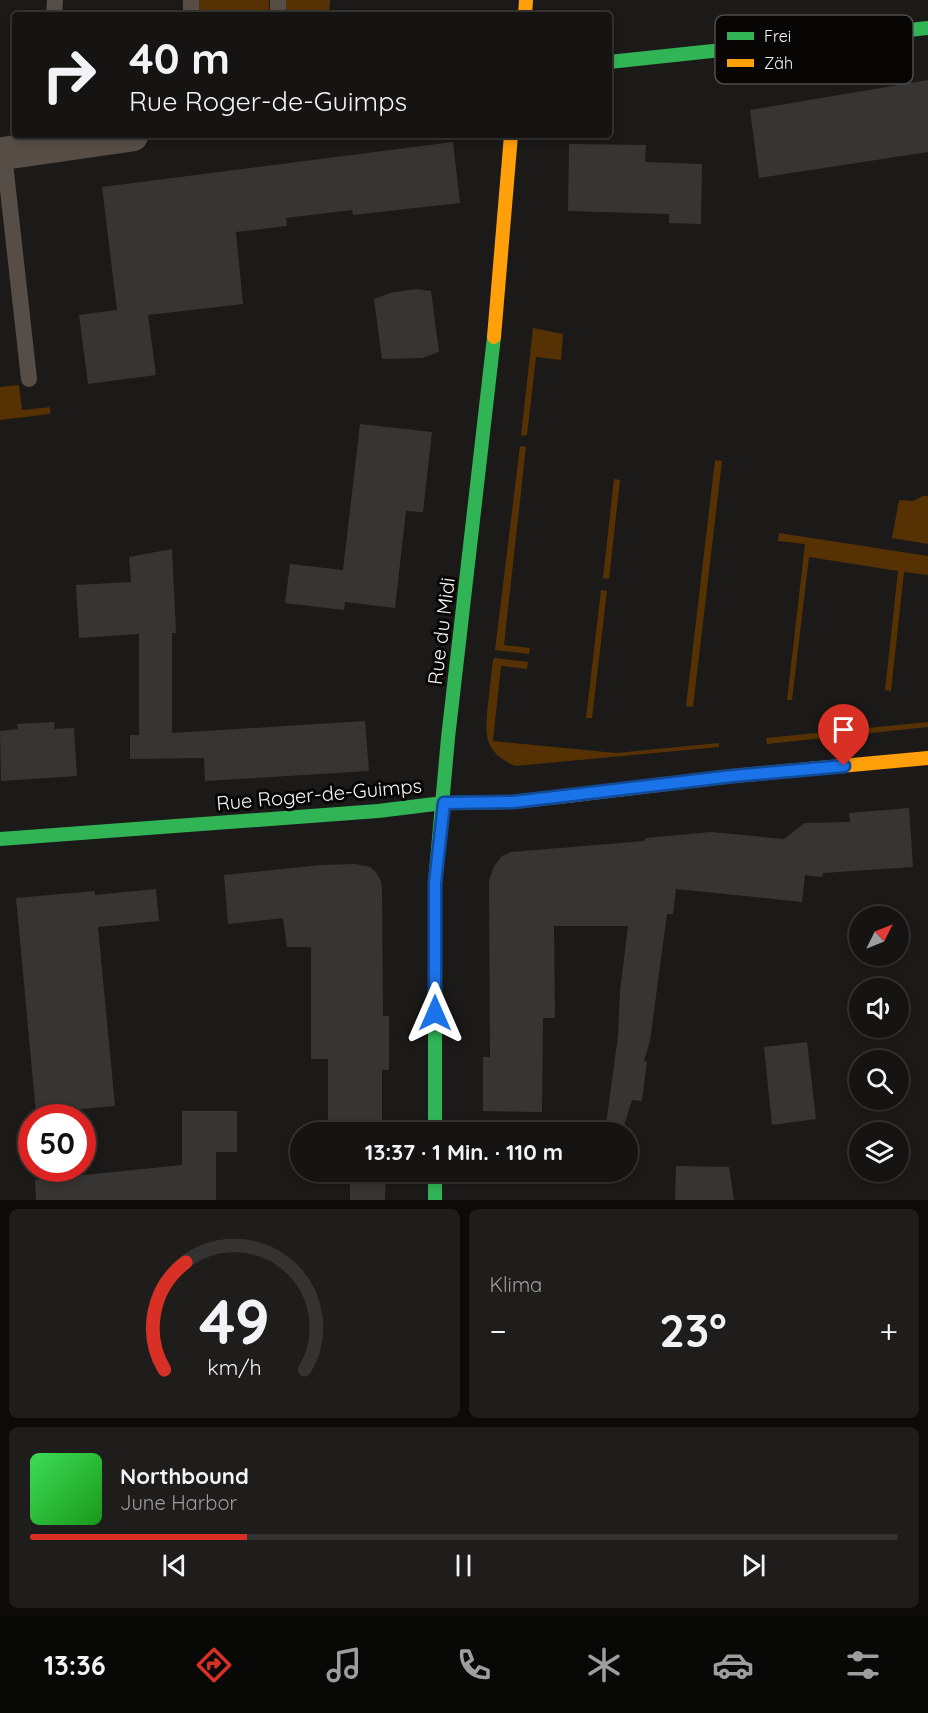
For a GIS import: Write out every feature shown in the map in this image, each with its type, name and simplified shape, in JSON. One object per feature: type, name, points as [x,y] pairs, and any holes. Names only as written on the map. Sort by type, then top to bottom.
[{"type":"street","points":[[913,30],[928,28]]},
{"type":"street","points":[[612,62],[715,51]]},
{"type":"street","points":[[2,154],[53,141],[92,138]]},
{"type":"street","name":"Rue du Midi","points":[[435,1122],[435,883],[444,803],[448,738],[493,348],[511,138]]},
{"type":"street","name":"Rue Roger-de-Guimps","points":[[0,839],[378,811],[444,803],[513,802],[733,776],[928,758]]},
{"type":"street","points":[[435,1182],[435,1200]]},
{"type":"lane","points":[[2,154],[29,379]]},
{"type":"shaded area","points":[[198,0],[269,0],[269,12],[197,12]]},
{"type":"shaded area","points":[[286,0],[330,0],[329,12],[286,12]]},
{"type":"shaded area","points":[[533,328],[563,334],[561,360],[536,357],[527,435],[521,436]]},
{"type":"shaded area","points":[[19,385],[22,410],[50,407],[50,414],[0,420],[0,387]]},
{"type":"shaded area","points":[[520,446],[526,447],[504,645],[530,648],[529,654],[495,650]]},
{"type":"shaded area","points":[[715,460],[722,461],[693,707],[686,706]]},
{"type":"shaded area","points":[[614,479],[620,480],[609,579],[603,578]]},
{"type":"shaded area","points":[[928,496],[928,544],[892,538],[899,500],[913,501]]},
{"type":"shaded area","points":[[779,533],[928,556],[928,575],[904,572],[891,691],[885,690],[898,571],[809,557],[792,700],[787,700],[805,544],[778,541]]},
{"type":"shaded area","points":[[601,590],[607,591],[592,718],[586,718]]},
{"type":"shaded area","points":[[495,658],[528,662],[527,669],[501,666],[493,741],[616,753],[719,743],[719,747],[515,766],[497,754],[488,741],[486,724]]},
{"type":"shaded area","points":[[928,722],[928,727],[767,744],[766,738]]},
{"type":"building","points":[[928,80],[928,152],[759,178],[750,110]]},
{"type":"building","points":[[453,142],[460,203],[353,215],[352,210],[286,218],[287,226],[236,232],[243,304],[148,315],[156,375],[88,384],[79,315],[117,310],[102,187]]},
{"type":"building","points":[[569,144],[646,145],[645,162],[702,164],[701,224],[669,223],[669,214],[568,211]]},
{"type":"building","points":[[416,289],[431,291],[439,352],[422,358],[382,359],[374,299],[390,293]]},
{"type":"building","points":[[360,424],[432,432],[423,512],[406,511],[395,608],[345,602],[344,610],[285,603],[290,564],[343,570]]},
{"type":"building","points":[[172,549],[176,633],[172,633],[172,733],[365,721],[369,771],[205,781],[204,758],[130,759],[130,735],[139,735],[139,634],[79,638],[76,585],[131,582],[129,557]]},
{"type":"building","points":[[55,722],[54,729],[74,728],[77,776],[1,781],[0,731],[18,729],[17,724]]},
{"type":"building","points":[[909,808],[913,867],[823,873],[822,877],[805,875],[802,902],[676,889],[673,914],[667,914],[650,1041],[644,1061],[647,1061],[642,1101],[632,1100],[625,1122],[606,1122],[618,1036],[620,991],[628,926],[554,926],[555,1018],[543,1018],[542,1112],[483,1111],[483,1057],[490,1057],[489,880],[494,866],[502,856],[511,852],[645,841],[645,838],[711,832],[784,839],[805,823],[850,822],[849,813]]},
{"type":"building","points":[[355,864],[370,867],[381,881],[383,1016],[389,1016],[389,1070],[382,1070],[382,1122],[328,1122],[328,1059],[311,1059],[311,947],[287,947],[283,918],[228,924],[224,875],[320,865]]},
{"type":"building","points":[[156,889],[159,921],[98,927],[115,1106],[96,1108],[96,1104],[35,1104],[16,898],[95,891],[95,895]]},
{"type":"building","points":[[807,1042],[816,1119],[772,1125],[764,1047]]},
{"type":"building","points":[[182,1111],[237,1111],[237,1152],[216,1152],[216,1200],[36,1200],[35,1182],[96,1182],[96,1174],[182,1165]]},
{"type":"building","points":[[676,1166],[729,1167],[734,1200],[675,1200]]},
{"type":"building","points":[[350,1182],[386,1182],[385,1200],[350,1200]]},
{"type":"traffic: fast","points":[[913,30],[928,28]]},
{"type":"traffic: fast","points":[[612,62],[715,51]]},
{"type":"traffic: fast","points":[[435,1122],[435,883],[448,738],[494,337]]},
{"type":"traffic: fast","points":[[0,839],[378,811],[443,803],[513,802],[558,797]]},
{"type":"traffic: fast","points":[[435,1182],[435,1200]]},
{"type":"traffic: slow","points":[[525,12],[526,0]]},
{"type":"traffic: slow","points":[[494,337],[511,138]]},
{"type":"traffic: slow","points":[[558,797],[733,776],[928,758]]},
{"type":"route","points":[[435,1013],[435,883],[444,803],[513,802],[733,776],[844,766]]}]
